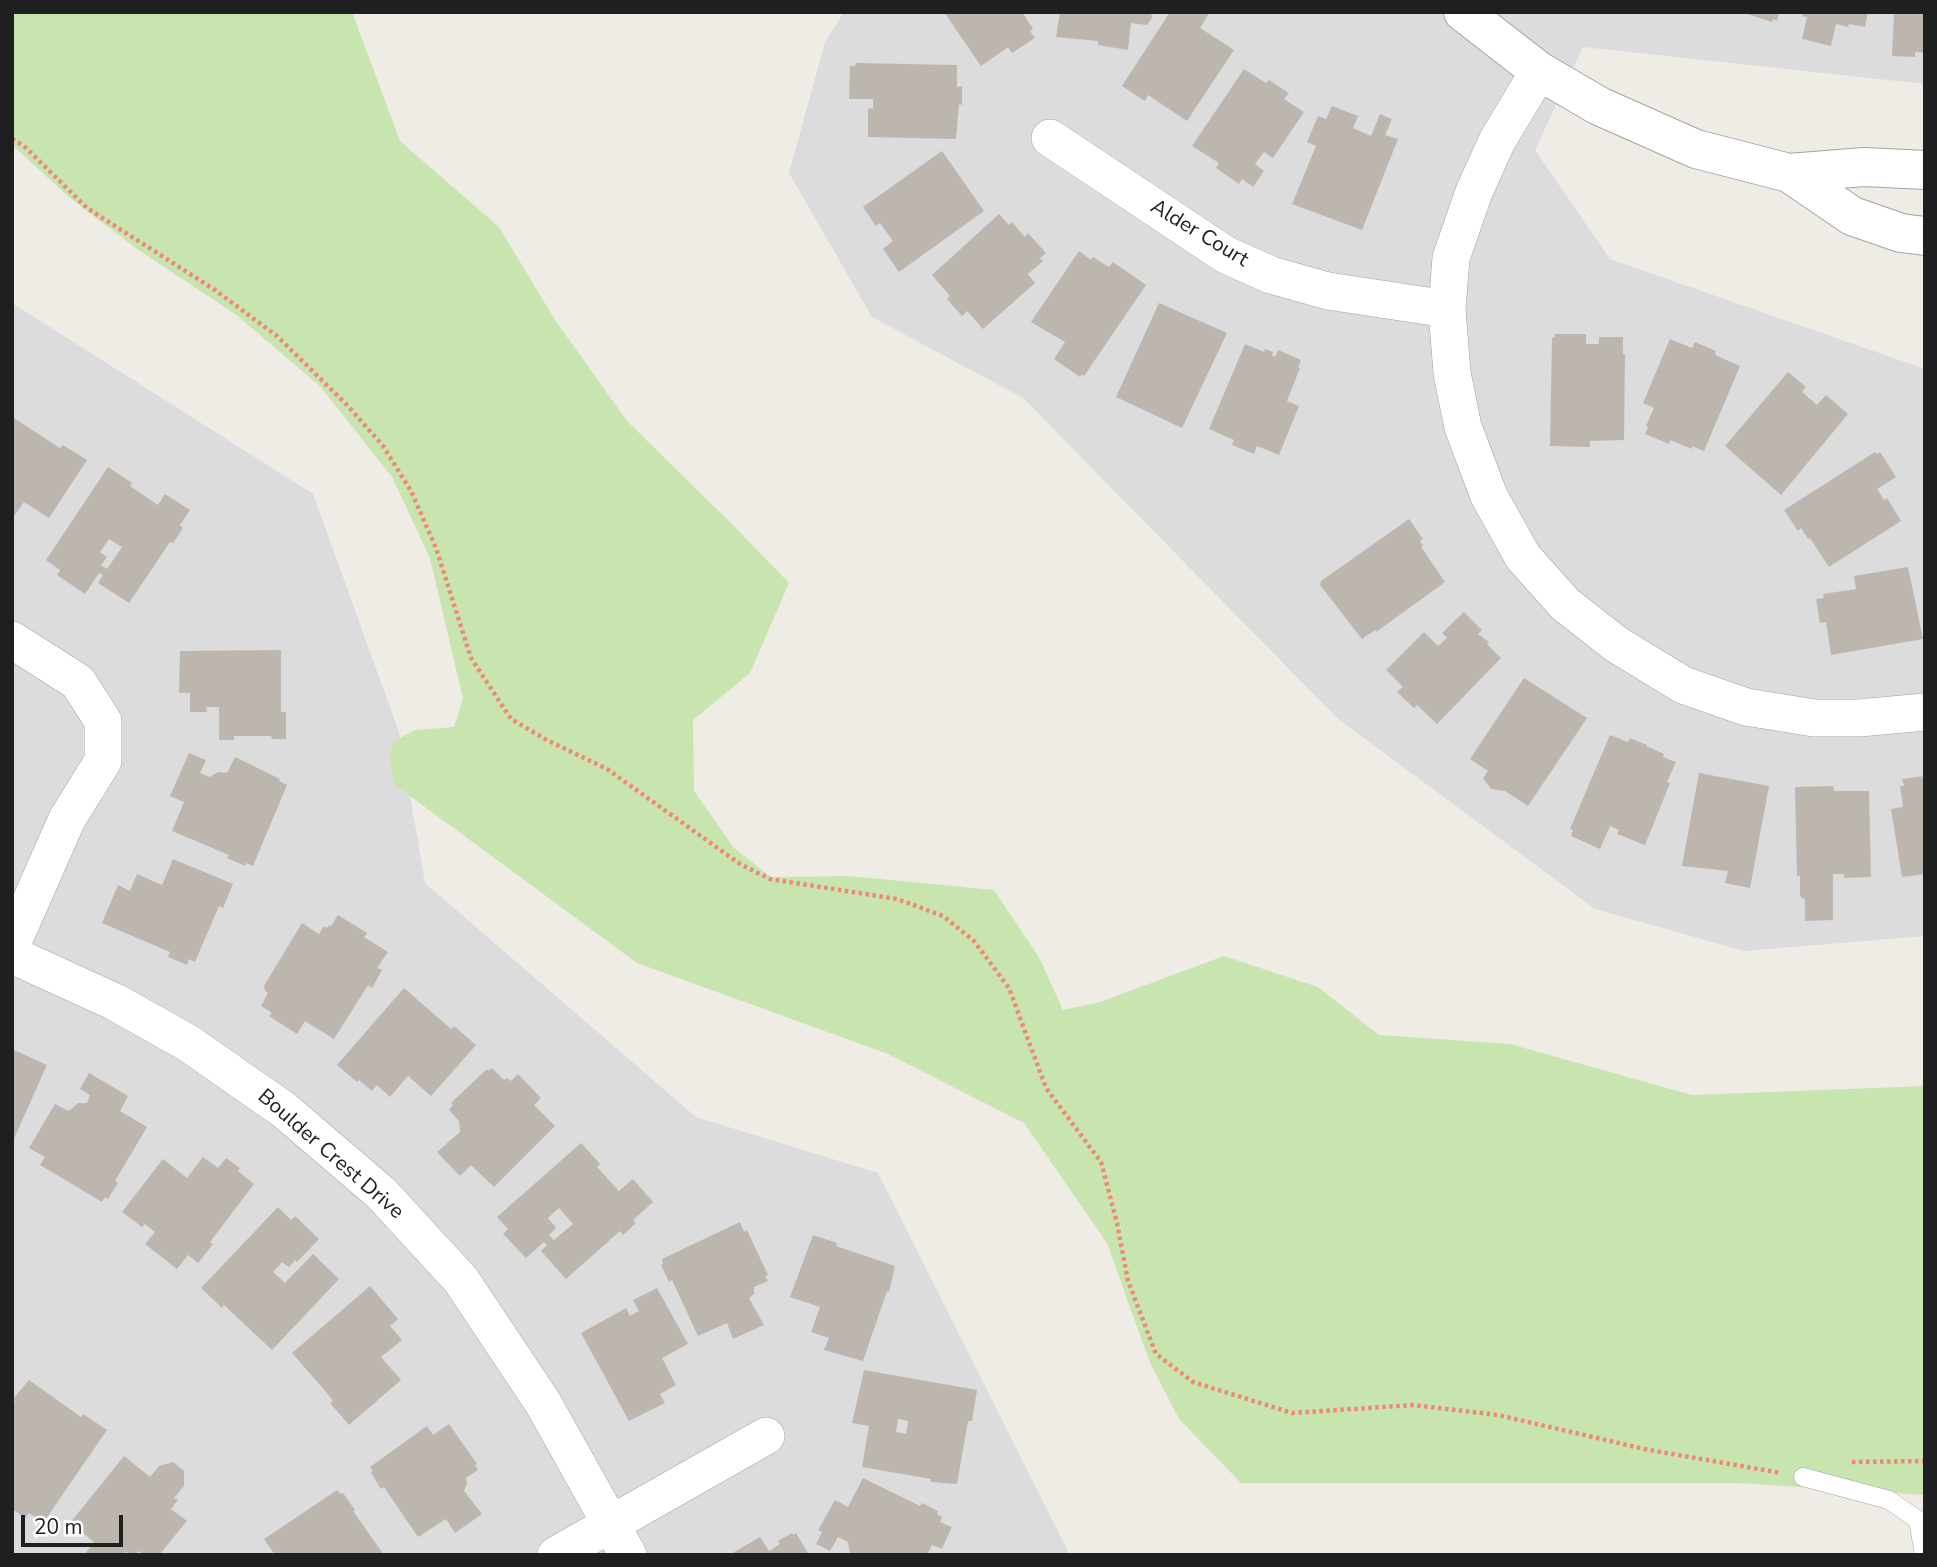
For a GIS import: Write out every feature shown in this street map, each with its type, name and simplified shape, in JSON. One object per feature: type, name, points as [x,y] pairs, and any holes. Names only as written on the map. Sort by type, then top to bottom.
[{"type":"street","points":[[1463,12],[1539,71],[1599,107],[1696,149],[1789,173],[1864,167],[1925,170]]},
{"type":"street","points":[[1539,71],[1497,141],[1474,192],[1451,258],[1447,309],[1452,373],[1463,427],[1489,496],[1523,556],[1565,604],[1616,644],[1683,685],[1746,707],[1814,718],[1859,718],[1925,712]]},
{"type":"street","name":"Alder Court","points":[[1050,138],[1226,255],[1270,275],[1328,291],[1447,309]]},
{"type":"street","points":[[1789,173],[1852,216],[1901,233],[1925,236]]},
{"type":"street","points":[[12,640],[78,682],[103,721],[103,761],[67,819],[12,944]]},
{"type":"street","name":"Boulder Crest Drive","points":[[12,955],[115,1002],[188,1043],[285,1110],[381,1193],[461,1280],[543,1403],[628,1555]]},
{"type":"street","points":[[556,1555],[766,1436]]},
{"type":"lane","points":[[1803,1477],[1889,1500],[1918,1520],[1924,1555]]},
{"type":"path","points":[[12,139],[24,146],[87,208],[215,290],[277,336],[348,406],[374,436],[411,491],[436,548],[471,658],[511,719],[607,769],[740,864],[770,879],[897,899],[943,916],[974,941],[1009,988],[1046,1088],[1101,1162],[1117,1223],[1128,1281],[1156,1354],[1193,1382],[1292,1413],[1413,1405],[1486,1414],[1644,1449],[1803,1477]]},
{"type":"shaded area","points":[[844,12],[1925,12],[1925,84],[1583,47],[1535,150],[1610,259],[1925,369],[1925,936],[1744,951],[1595,909],[1337,718],[1023,398],[872,317],[789,173],[825,42]]},
{"type":"shaded area","points":[[12,303],[313,494],[399,732],[425,883],[696,1117],[878,1173],[1070,1555],[12,1555]]},
{"type":"green space","points":[[12,12],[352,12],[400,141],[499,227],[555,320],[627,421],[789,583],[750,673],[693,720],[694,791],[734,848],[771,877],[849,876],[994,890],[1039,957],[1063,1010],[1100,1002],[1224,956],[1318,987],[1379,1035],[1510,1044],[1692,1095],[1925,1086],[1925,1495],[1737,1483],[1241,1483],[1179,1419],[1150,1363],[1107,1243],[1024,1123],[888,1054],[637,963],[395,785],[389,755],[394,741],[415,730],[454,727],[463,699],[430,558],[392,477],[320,386],[235,314],[137,249],[70,198],[12,145]]},
{"type":"building","points":[[944,12],[1022,12],[1033,29],[1030,31],[1035,38],[1012,53],[1008,47],[981,66]]},
{"type":"building","points":[[1060,12],[1151,12],[1152,18],[1147,25],[1131,23],[1128,50],[1098,45],[1098,41],[1056,37]]},
{"type":"building","points":[[1170,12],[1210,12],[1200,28],[1234,50],[1187,121],[1148,95],[1145,101],[1122,86]]},
{"type":"building","points":[[1779,12],[1777,21],[1773,19],[1772,22],[1744,13]]},
{"type":"building","points":[[1803,12],[1868,12],[1865,27],[1836,24],[1831,46],[1802,39],[1807,17],[1802,16]]},
{"type":"building","points":[[1894,12],[1925,12],[1925,53],[1915,52],[1915,57],[1892,56]]},
{"type":"building","points":[[856,63],[957,65],[957,87],[962,86],[962,105],[959,104],[956,139],[868,137],[868,108],[873,109],[873,99],[849,99],[850,66],[855,66]]},
{"type":"building","points":[[1244,69],[1289,93],[1284,99],[1304,112],[1273,158],[1264,152],[1255,164],[1264,171],[1253,187],[1242,179],[1239,184],[1216,168],[1219,163],[1192,146]]},
{"type":"building","points":[[1332,106],[1358,116],[1353,128],[1371,136],[1380,114],[1392,119],[1385,135],[1398,139],[1362,230],[1292,204],[1316,146],[1307,142],[1318,116],[1326,119]]},
{"type":"building","points":[[942,151],[984,211],[899,272],[883,249],[893,241],[880,223],[876,226],[863,207]]},
{"type":"building","points":[[999,214],[1009,225],[1012,222],[1025,237],[1028,233],[1046,253],[1040,258],[1043,261],[1028,274],[1035,283],[983,329],[967,311],[962,316],[947,299],[950,296],[932,275]]},
{"type":"building","points":[[1079,251],[1091,260],[1093,257],[1109,267],[1113,262],[1146,285],[1084,376],[1082,374],[1080,377],[1054,359],[1065,342],[1031,322]]},
{"type":"building","points":[[1159,303],[1227,333],[1182,428],[1116,397]]},
{"type":"building","points":[[1555,334],[1586,334],[1586,344],[1599,344],[1599,337],[1623,337],[1624,440],[1590,441],[1590,447],[1550,446],[1552,337],[1555,338]]},
{"type":"building","points":[[1670,339],[1692,348],[1695,342],[1740,366],[1704,451],[1670,440],[1669,444],[1645,434],[1654,408],[1643,403]]},
{"type":"building","points":[[1245,344],[1264,352],[1265,349],[1273,352],[1275,357],[1278,350],[1301,360],[1287,401],[1299,406],[1279,455],[1257,446],[1254,454],[1232,445],[1234,440],[1209,429]]},
{"type":"building","points":[[1788,372],[1806,387],[1802,392],[1817,405],[1826,395],[1848,414],[1781,495],[1725,446]]},
{"type":"building","points":[[12,417],[60,448],[63,445],[87,460],[49,518],[24,502],[12,519]]},
{"type":"building","points":[[1875,452],[1880,452],[1896,477],[1877,489],[1884,500],[1887,498],[1901,521],[1829,567],[1810,538],[1808,539],[1801,528],[1798,531],[1784,510]]},
{"type":"building","points":[[108,467],[158,505],[165,494],[190,510],[180,525],[183,528],[173,543],[170,542],[129,603],[98,583],[103,575],[99,573],[85,594],[57,575],[60,570],[46,560]],"holes":[[[109,539],[122,547],[107,569],[101,565],[107,557],[100,552]]]},
{"type":"building","points":[[1409,519],[1423,539],[1420,541],[1423,546],[1421,547],[1445,582],[1376,632],[1375,630],[1362,639],[1320,585],[1321,581]]},
{"type":"building","points":[[1908,567],[1923,639],[1831,655],[1826,622],[1820,623],[1816,599],[1824,598],[1823,594],[1856,589],[1854,576]]},
{"type":"building","points":[[1464,612],[1482,630],[1478,634],[1489,642],[1487,644],[1501,658],[1437,724],[1417,705],[1414,708],[1397,692],[1403,687],[1386,670],[1424,632],[1438,646],[1447,638],[1442,633]]},
{"type":"building","points":[[281,650],[281,712],[286,712],[286,739],[272,739],[271,736],[234,736],[234,740],[219,740],[219,707],[206,707],[207,712],[190,712],[190,693],[179,693],[180,651]]},
{"type":"building","points":[[1524,678],[1587,718],[1528,806],[1505,791],[1491,789],[1483,778],[1488,771],[1470,759]]},
{"type":"building","points":[[1610,735],[1628,742],[1630,738],[1676,762],[1645,845],[1617,834],[1619,830],[1610,826],[1600,849],[1571,836],[1573,830],[1570,829]]},
{"type":"building","points":[[189,753],[206,760],[200,773],[210,777],[218,772],[227,773],[235,757],[287,785],[253,866],[246,863],[245,866],[227,858],[229,855],[172,831],[184,802],[170,796]]},
{"type":"building","points":[[1699,773],[1769,786],[1750,888],[1725,883],[1728,871],[1682,866]]},
{"type":"building","points":[[1925,776],[1925,874],[1902,877],[1891,809],[1903,807],[1900,786],[1904,786],[1902,779]]},
{"type":"building","points":[[1833,786],[1834,791],[1869,791],[1871,877],[1844,878],[1844,874],[1833,874],[1833,920],[1805,921],[1805,900],[1800,896],[1800,876],[1797,876],[1795,787]]},
{"type":"building","points":[[173,859],[233,884],[223,908],[219,906],[195,962],[189,959],[187,965],[168,957],[170,952],[102,923],[118,885],[130,891],[137,874],[162,885]]},
{"type":"building","points":[[338,915],[367,933],[364,937],[388,952],[377,968],[382,970],[372,988],[368,985],[334,1039],[305,1021],[297,1034],[269,1016],[272,1013],[261,1006],[268,993],[264,986],[302,923],[319,934],[324,926],[331,926]]},
{"type":"building","points":[[404,988],[451,1029],[454,1026],[476,1045],[431,1096],[408,1076],[390,1097],[377,1085],[372,1091],[359,1080],[357,1082],[337,1065]]},
{"type":"building","points":[[14,1050],[47,1065],[12,1143],[12,1053]]},
{"type":"building","points":[[492,1068],[504,1080],[507,1078],[511,1081],[518,1074],[541,1098],[534,1105],[555,1126],[494,1187],[471,1165],[460,1176],[437,1152],[460,1132],[459,1121],[449,1110],[453,1105],[451,1103],[487,1069],[488,1071]]},
{"type":"building","points":[[89,1073],[128,1096],[120,1111],[147,1127],[115,1181],[118,1183],[108,1199],[105,1197],[102,1202],[40,1165],[45,1157],[29,1148],[55,1104],[69,1111],[78,1103],[87,1103],[90,1095],[80,1089]]},
{"type":"building","points":[[581,1143],[600,1164],[597,1167],[619,1191],[633,1179],[653,1202],[633,1220],[636,1223],[623,1235],[620,1231],[566,1279],[541,1251],[547,1245],[544,1242],[526,1258],[503,1234],[508,1229],[497,1217]],"holes":[[[559,1208],[573,1224],[554,1240],[549,1235],[556,1228],[548,1218]]]},
{"type":"building","points":[[203,1157],[218,1168],[226,1158],[240,1168],[238,1171],[254,1184],[210,1242],[213,1244],[198,1263],[188,1255],[177,1269],[145,1244],[155,1232],[145,1224],[142,1227],[122,1212],[163,1159],[187,1178]]},
{"type":"building","points":[[278,1207],[291,1220],[295,1216],[319,1239],[297,1262],[295,1260],[289,1267],[282,1262],[273,1272],[285,1283],[313,1254],[339,1279],[272,1350],[224,1305],[222,1308],[201,1288]]},
{"type":"building","points":[[740,1222],[744,1232],[747,1230],[768,1275],[765,1276],[768,1281],[754,1287],[754,1294],[749,1298],[764,1325],[733,1339],[727,1323],[698,1336],[672,1280],[669,1282],[661,1265],[662,1259]]},
{"type":"building","points":[[813,1235],[837,1243],[836,1246],[895,1266],[889,1292],[887,1291],[863,1361],[824,1350],[829,1338],[811,1332],[820,1307],[790,1297]]},
{"type":"building","points":[[370,1286],[398,1319],[390,1326],[402,1340],[381,1357],[401,1380],[349,1425],[330,1403],[333,1401],[327,1393],[292,1353]]},
{"type":"building","points":[[657,1288],[688,1344],[662,1358],[676,1385],[660,1394],[665,1403],[629,1421],[581,1333],[626,1308],[630,1316],[639,1311],[633,1300]]},
{"type":"building","points":[[864,1370],[977,1390],[972,1421],[968,1421],[957,1484],[931,1482],[931,1479],[862,1467],[869,1426],[852,1423]],"holes":[[[898,1419],[908,1421],[906,1434],[896,1432]]]},
{"type":"building","points":[[29,1380],[81,1417],[83,1414],[107,1430],[43,1523],[29,1513],[25,1518],[12,1509],[12,1405],[15,1401],[13,1399]]},
{"type":"building","points":[[449,1424],[477,1464],[475,1465],[478,1470],[466,1478],[464,1491],[482,1514],[455,1533],[446,1519],[418,1537],[384,1487],[381,1489],[370,1467],[427,1426],[433,1435]]},
{"type":"building","points":[[124,1456],[150,1477],[159,1466],[173,1462],[184,1471],[184,1486],[174,1498],[178,1500],[171,1509],[187,1521],[159,1555],[143,1555],[139,1551],[134,1555],[126,1552],[124,1555],[84,1555],[94,1542],[70,1523]]},
{"type":"building","points":[[863,1478],[920,1506],[922,1503],[938,1511],[937,1514],[942,1517],[940,1522],[952,1527],[942,1549],[932,1545],[927,1555],[850,1555],[848,1542],[838,1537],[830,1551],[816,1544],[822,1532],[818,1530],[835,1500],[848,1507]]},
{"type":"building","points":[[337,1490],[343,1493],[384,1555],[275,1555],[264,1539]]},
{"type":"building","points":[[796,1533],[809,1555],[729,1555],[760,1537],[769,1551],[780,1544],[778,1541]]}]
